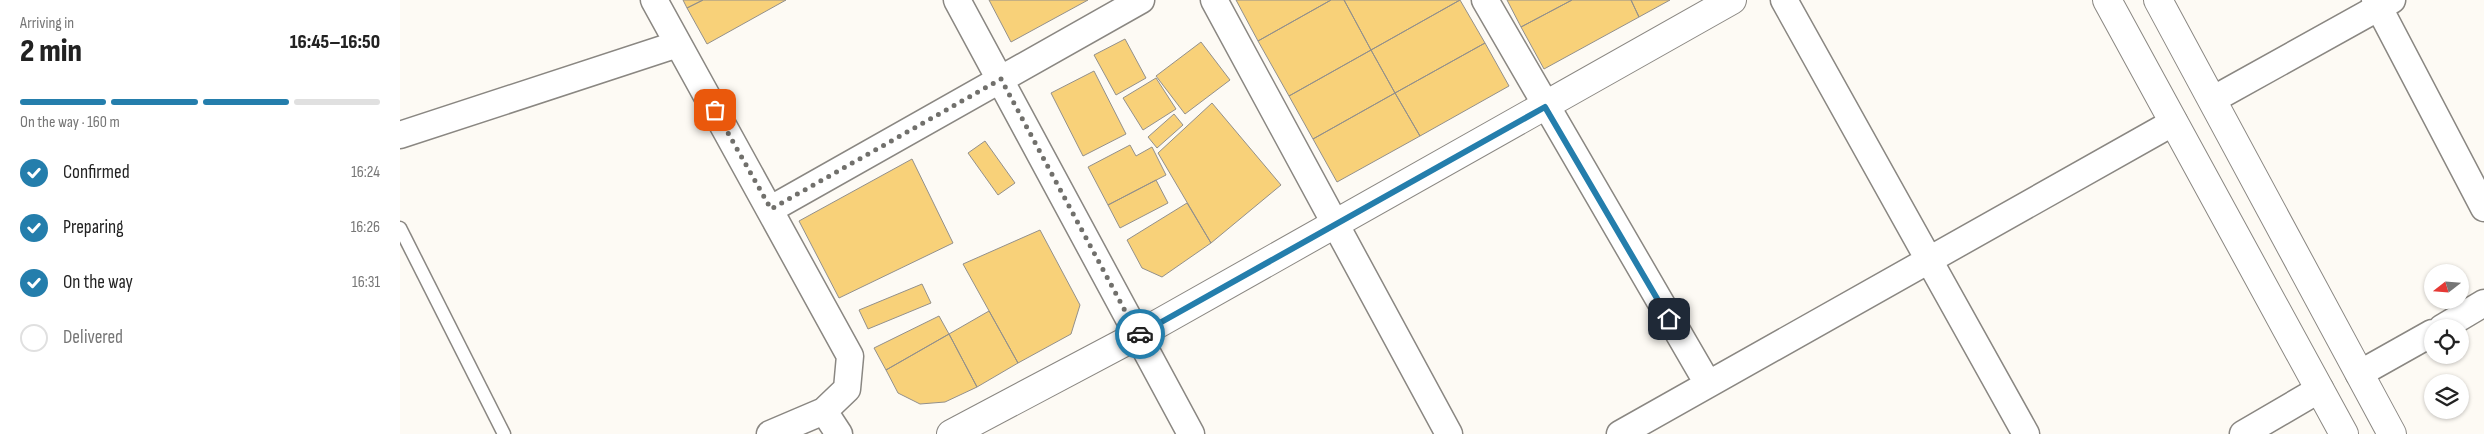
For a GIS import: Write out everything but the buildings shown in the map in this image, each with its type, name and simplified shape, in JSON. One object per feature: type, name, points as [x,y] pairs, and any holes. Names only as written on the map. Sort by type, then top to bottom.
[{"type":"street","points":[[654,0],[771,209],[850,356],[847,390],[824,411],[770,434]]},
{"type":"street","points":[[957,0],[1191,434]]},
{"type":"street","points":[[771,209],[1140,0]]},
{"type":"street","points":[[1214,0],[1448,434]]},
{"type":"street","points":[[1485,0],[1545,107],[1708,384]]},
{"type":"street","points":[[951,434],[1138,335],[1732,0]]},
{"type":"street","points":[[1784,0],[2026,434]]},
{"type":"street","points":[[2107,0],[2344,434]]},
{"type":"street","points":[[2158,0],[2392,434]]},
{"type":"street","points":[[2212,100],[2382,2],[2484,208]]},
{"type":"street","points":[[400,135],[678,44]]},
{"type":"street","points":[[1620,434],[2174,122]]},
{"type":"street","points":[[2457,319],[2484,303]]},
{"type":"street","points":[[2360,374],[2424,338]]},
{"type":"street","points":[[2243,434],[2320,389]]},
{"type":"street","points":[[824,411],[839,434]]},
{"type":"lane","points":[[400,228],[504,434]]},
{"type":"way so far","points":[[715,110],[771,209],[1001,79],[1138,335],[1140,334]]},
{"type":"route","points":[[1140,334],[1545,107],[1669,319]]}]
